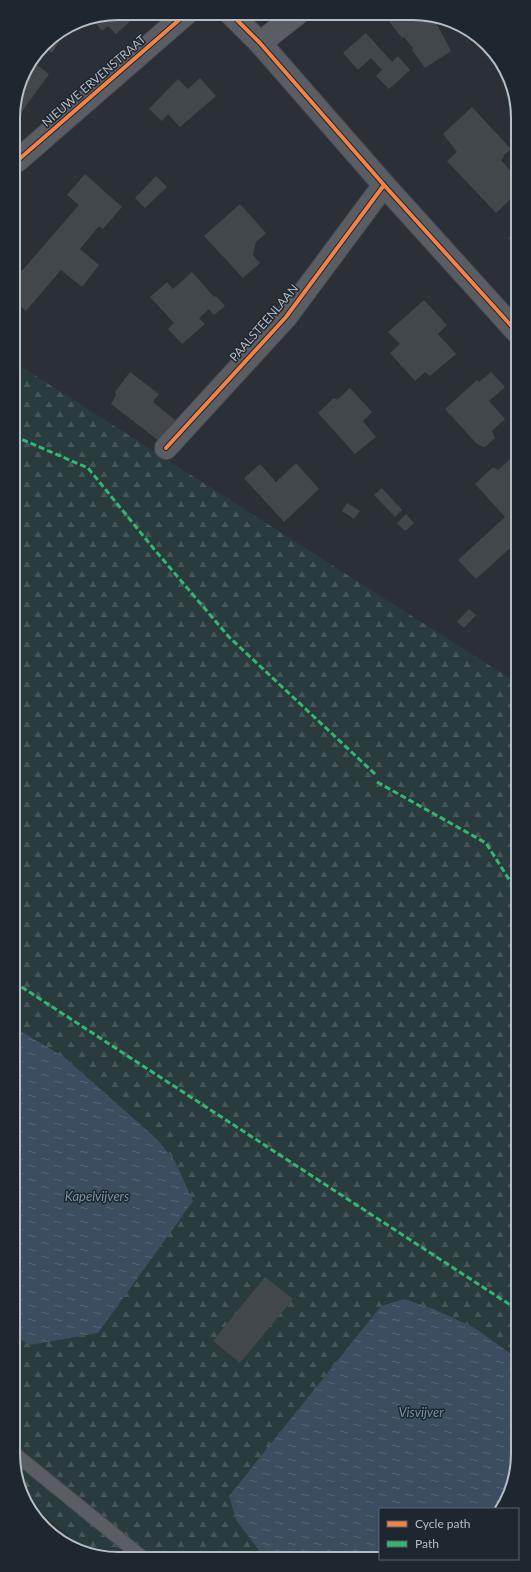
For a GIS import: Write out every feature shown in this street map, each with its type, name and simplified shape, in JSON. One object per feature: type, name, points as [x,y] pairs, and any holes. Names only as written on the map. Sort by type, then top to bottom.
[{"type":"street","name":"NIEUWE ERVENSTRAAT","points":[[20,158],[181,20]]},
{"type":"street","points":[[237,20],[260,42],[384,185],[511,325]]},
{"type":"street","points":[[260,42],[289,20]]},
{"type":"street","name":"PAALSTEENLAAN","points":[[166,448],[286,317],[384,185]]},
{"type":"lane","points":[[20,1458],[136,1552]]},
{"type":"green space","points":[[20,366],[511,679],[511,1354],[475,1328],[434,1309],[404,1299],[236,1520],[260,1552],[118,1552],[99,1550],[77,1543],[36,1508],[25,1485],[20,1454],[20,1339],[30,1345],[175,1161],[157,1139],[64,1057],[20,1031]]},
{"type":"water","name":"Kapelvijvers","points":[[20,1031],[64,1057],[157,1139],[175,1161],[193,1201],[98,1333],[30,1345],[20,1339]]},
{"type":"water","name":"Visvijver","points":[[404,1299],[434,1309],[475,1328],[511,1354],[511,1460],[504,1491],[494,1508],[379,1508],[379,1552],[260,1552],[236,1520],[229,1496],[381,1306]]},
{"type":"building","points":[[131,20],[116,34],[108,26],[102,31],[95,23]]},
{"type":"building","points":[[388,20],[413,20],[436,23],[451,51],[425,68],[412,50],[413,48],[404,37],[402,38]]},
{"type":"building","points":[[366,33],[392,62],[398,56],[410,70],[389,89],[376,76],[382,70],[371,58],[358,70],[343,53]]},
{"type":"building","points":[[58,41],[59,42],[52,53],[48,50]]},
{"type":"building","points":[[41,57],[42,58],[37,65],[49,74],[20,114],[23,93],[27,81]]},
{"type":"building","points":[[200,78],[216,96],[180,127],[168,114],[162,121],[149,109],[178,79],[188,89]]},
{"type":"building","points":[[472,107],[511,149],[503,156],[504,157],[501,160],[511,171],[511,199],[496,213],[447,161],[457,152],[443,134]]},
{"type":"building","points":[[85,174],[122,207],[103,229],[99,226],[80,249],[99,265],[82,287],[61,270],[26,311],[20,306],[20,273],[79,205],[67,195]]},
{"type":"building","points":[[156,176],[167,187],[145,208],[135,198]]},
{"type":"building","points":[[240,204],[266,233],[256,242],[253,255],[260,263],[243,278],[204,236]]},
{"type":"building","points":[[192,272],[214,297],[216,296],[225,306],[214,315],[209,309],[199,318],[205,324],[182,344],[168,329],[174,323],[150,297],[167,282],[173,289]]},
{"type":"building","points":[[424,300],[447,325],[438,334],[456,354],[430,376],[425,372],[415,381],[390,353],[400,344],[388,332]]},
{"type":"building","points":[[130,372],[159,394],[153,402],[175,420],[159,441],[111,404],[116,395],[115,392]]},
{"type":"building","points":[[491,372],[505,387],[489,401],[505,419],[492,431],[495,438],[485,447],[477,444],[445,409],[477,380],[479,382]]},
{"type":"building","points":[[350,388],[372,412],[363,421],[376,437],[355,454],[318,413],[334,398],[337,400]]},
{"type":"building","points":[[511,458],[511,547],[476,579],[458,560],[505,517],[475,484],[493,467],[498,470]]},
{"type":"building","points":[[296,463],[319,489],[284,522],[244,478],[260,464],[276,482]]},
{"type":"building","points":[[382,488],[402,510],[395,517],[374,495]]},
{"type":"building","points":[[347,503],[360,511],[354,519],[342,511]]},
{"type":"building","points":[[406,514],[414,523],[405,531],[397,523]]},
{"type":"building","points":[[469,609],[476,615],[464,628],[457,622]]},
{"type":"building","points":[[265,1277],[293,1299],[240,1363],[213,1341]]},
{"type":"marked path","points":[[20,439],[88,468],[154,549],[229,637],[376,775]]},
{"type":"marked path","points":[[377,782],[486,843],[511,883]]},
{"type":"marked path","points":[[20,986],[511,1305]]},
{"type":"cycle path","points":[[20,158],[179,20]]},
{"type":"cycle path","points":[[237,20],[260,43],[384,185],[511,325]]},
{"type":"cycle path","points":[[166,448],[286,317],[384,185]]}]
